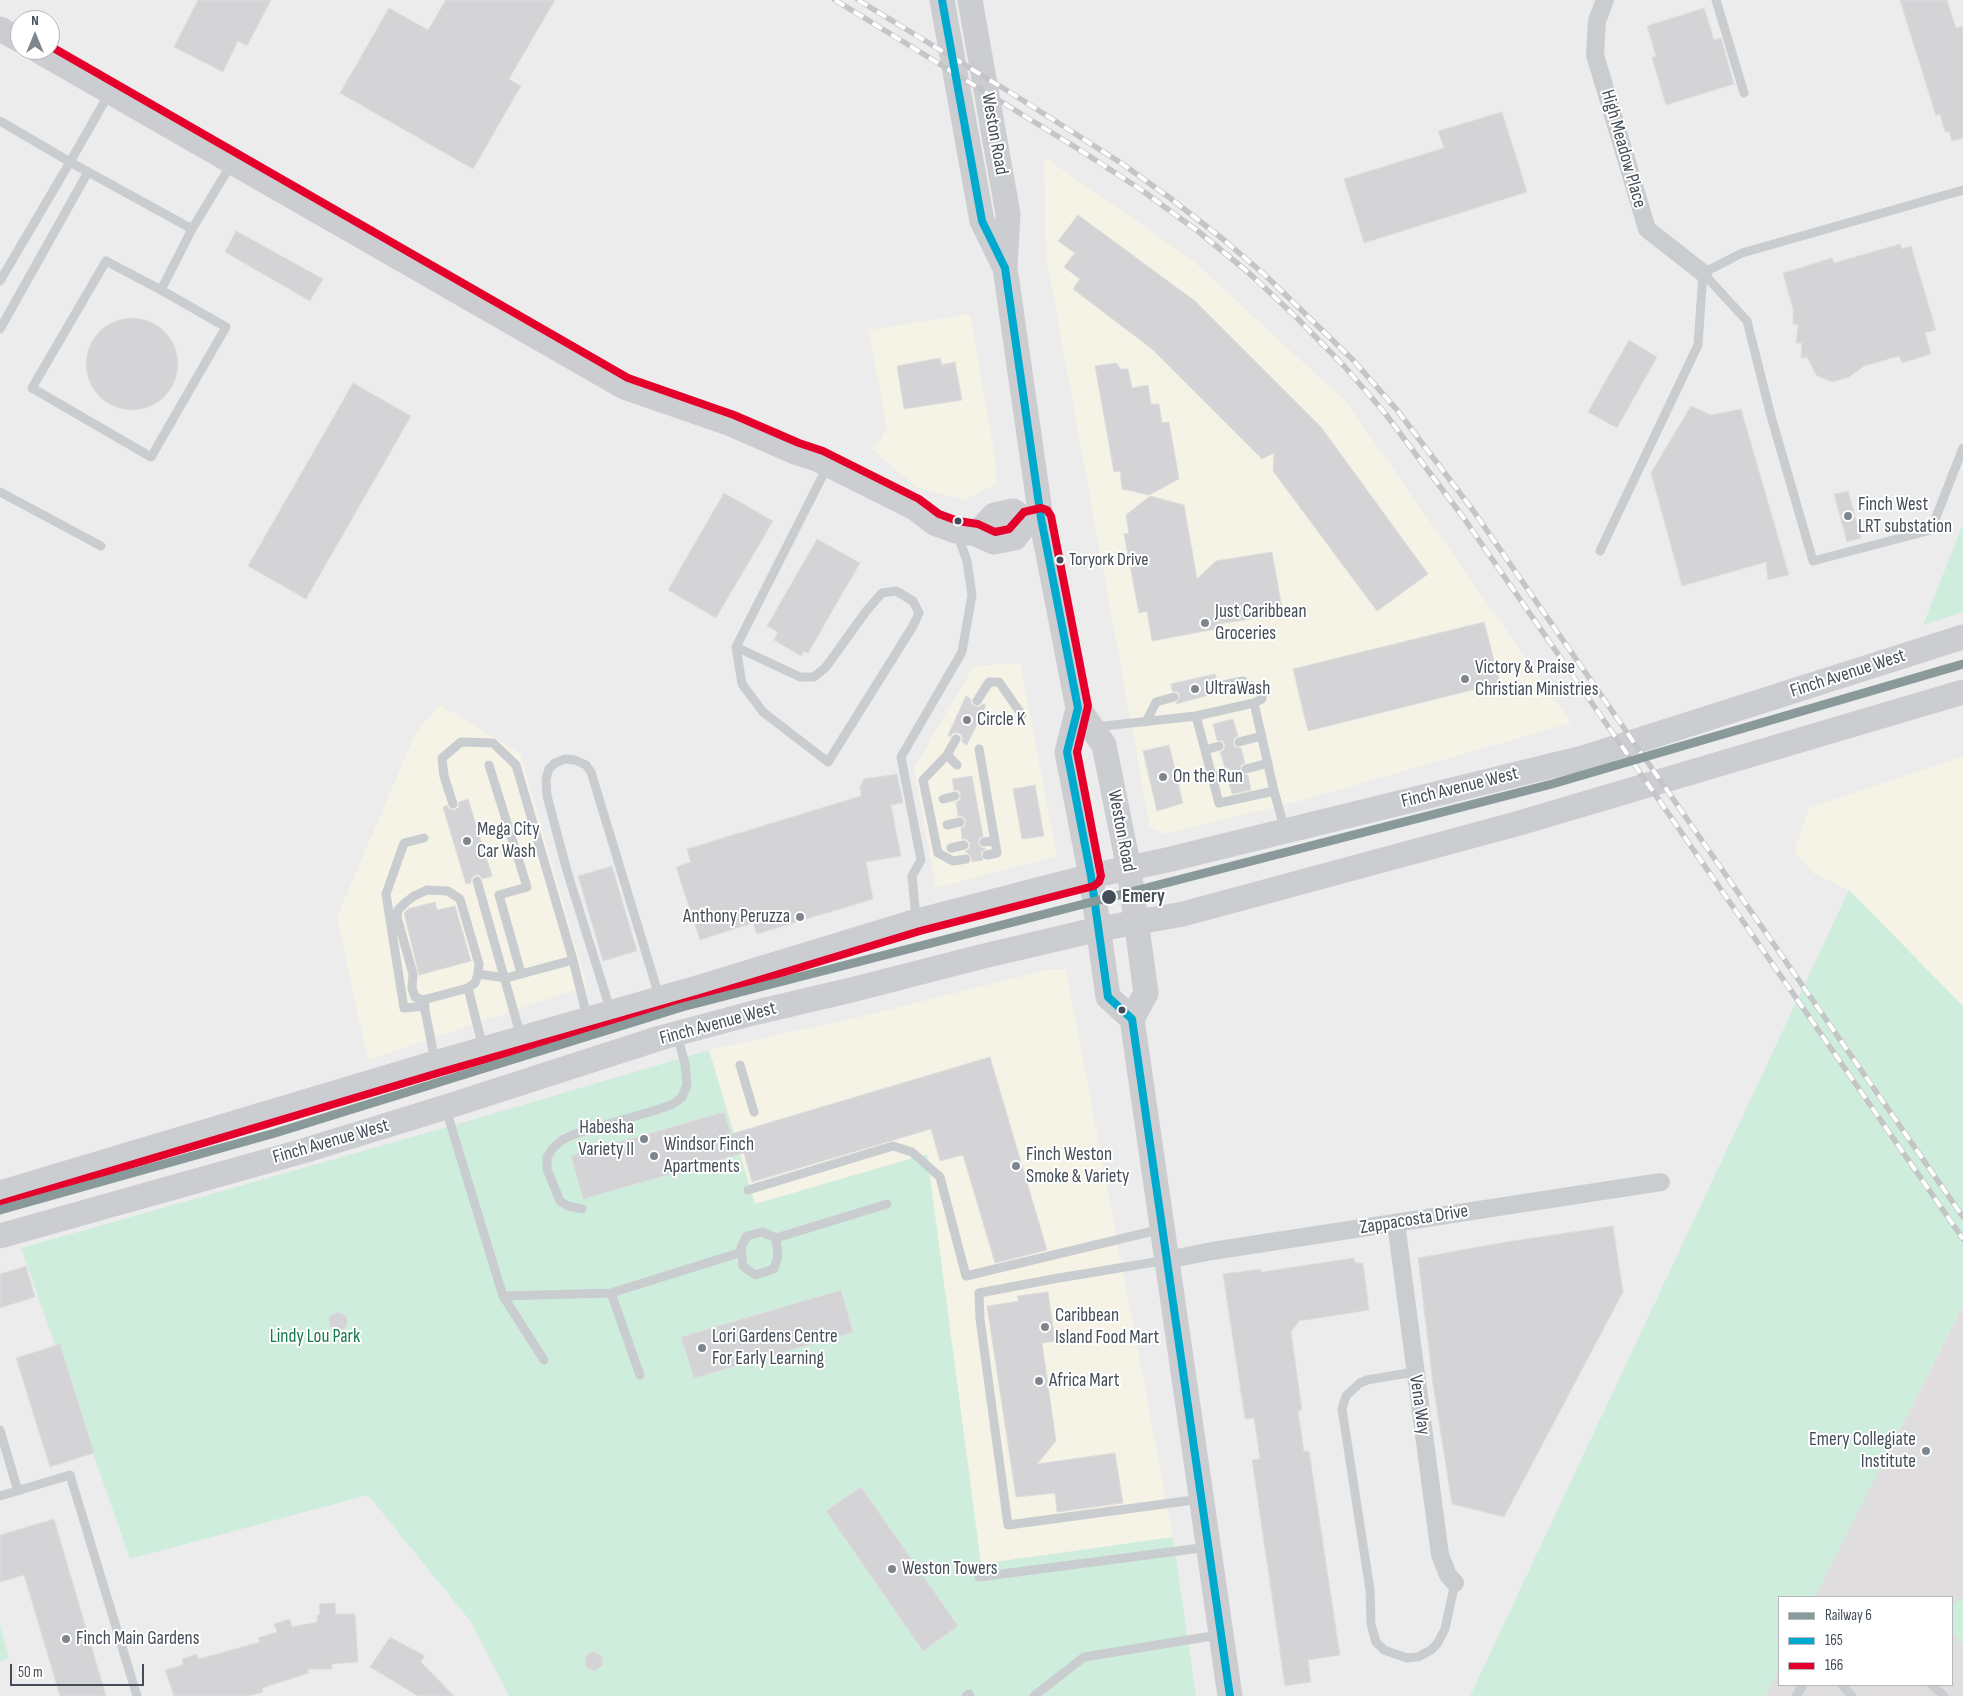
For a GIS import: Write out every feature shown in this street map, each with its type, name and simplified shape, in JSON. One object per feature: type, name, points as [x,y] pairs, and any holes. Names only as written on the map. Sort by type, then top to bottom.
[{"type":"main road","name":"Weston Road","points":[[942,0],[982,220],[1005,268]]},
{"type":"main road","name":"Weston Road","points":[[970,0],[1008,214],[1005,268],[1035,519],[1085,718],[1104,744],[1129,869],[1146,992],[1132,1019],[1108,997],[1091,876],[1067,752],[1085,718]]},
{"type":"main road","points":[[54,60],[624,387],[731,424],[828,465],[915,508],[934,523],[966,532],[994,515],[1012,512],[1035,519]]},
{"type":"main road","name":"Finch Avenue West","points":[[0,1193],[435,1063],[660,999],[917,921],[1091,876],[1129,869],[1583,758],[1963,638]]},
{"type":"main road","name":"Finch Avenue West","points":[[0,1236],[303,1151],[677,1034],[753,1013],[1099,929],[1193,912],[1516,824],[1963,692]]},
{"type":"main road","points":[[1132,1019],[1230,1696]]},
{"type":"street","name":"High Meadow Place","points":[[1605,0],[1597,22],[1595,55],[1647,230],[1703,273]]},
{"type":"street","name":"Zappacosta Drive","points":[[1167,1260],[1212,1251],[1661,1182]]},
{"type":"street","name":"Vena Way","points":[[1396,1223],[1414,1372],[1440,1555],[1448,1575],[1455,1583]]},
{"type":"lane","points":[[1716,0],[1744,93]]},
{"type":"lane","points":[[0,281],[110,92]]},
{"type":"lane","points":[[0,121],[192,229]]},
{"type":"lane","points":[[161,290],[192,229],[232,163]]},
{"type":"lane","points":[[0,329],[88,172]]},
{"type":"lane","points":[[1703,273],[1742,253],[1963,190]]},
{"type":"lane","points":[[106,261],[161,290],[226,327],[151,457],[32,388],[106,261]]},
{"type":"lane","points":[[1703,273],[1747,320],[1771,416],[1813,561],[1931,530],[1963,448]]},
{"type":"lane","points":[[1600,552],[1698,345],[1703,273]]},
{"type":"lane","points":[[736,647],[800,677],[814,676],[826,667],[867,610],[882,593],[896,591],[913,601],[919,613],[913,626],[828,762],[763,712],[742,684],[736,647],[828,465]]},
{"type":"lane","points":[[0,492],[101,546]]},
{"type":"lane","points":[[917,921],[912,876],[921,860],[901,757],[962,652],[972,595],[967,561],[966,532]]},
{"type":"lane","points":[[1085,718],[1146,722],[1196,716],[1254,703],[1262,699],[1262,695],[1250,684],[1240,681],[1218,686]]},
{"type":"lane","points":[[977,701],[989,682],[999,682],[1022,715]]},
{"type":"lane","points":[[1146,722],[1156,702],[1174,697]]},
{"type":"lane","points":[[1254,703],[1274,791],[1286,831]]},
{"type":"lane","points":[[1196,716],[1219,803],[1274,791]]},
{"type":"lane","points":[[1239,742],[1262,736]]},
{"type":"lane","points":[[956,739],[946,755],[922,780],[938,854],[954,861],[966,859]]},
{"type":"lane","points":[[453,804],[444,776],[442,758],[461,742],[493,743],[516,764],[573,960],[588,1020]]},
{"type":"lane","points":[[1205,750],[1219,746]]},
{"type":"lane","points":[[979,749],[997,853],[987,855]]},
{"type":"lane","points":[[946,755],[957,765]]},
{"type":"lane","points":[[612,1013],[567,871],[547,796],[546,779],[548,769],[555,763],[565,760],[575,760],[586,765],[590,772],[660,999]]},
{"type":"lane","points":[[1246,769],[1268,763]]},
{"type":"lane","points":[[489,764],[527,887],[499,895],[521,973]]},
{"type":"lane","points":[[1212,777],[1226,774]]},
{"type":"lane","points":[[975,793],[986,790]]},
{"type":"lane","points":[[943,798],[955,796]]},
{"type":"lane","points":[[980,818],[990,816]]},
{"type":"lane","points":[[947,824],[960,822]]},
{"type":"lane","points":[[424,838],[404,843],[386,894],[404,1008],[424,1003],[468,988],[475,983],[479,964],[460,899],[448,891],[427,890],[414,896],[398,910],[397,917],[413,974],[412,988],[415,997],[424,1003],[435,1063]]},
{"type":"lane","points":[[984,842],[994,841]]},
{"type":"lane","points":[[951,848],[964,845]]},
{"type":"lane","points":[[477,881],[522,1038]]},
{"type":"lane","points":[[478,974],[506,978],[573,960]]},
{"type":"lane","points":[[468,988],[484,1049]]},
{"type":"lane","points":[[582,1209],[568,1206],[560,1201],[547,1169],[547,1157],[562,1140],[574,1134],[656,1110],[673,1104],[682,1097],[687,1085],[685,1064],[677,1034]]},
{"type":"lane","points":[[740,1065],[754,1112]]},
{"type":"lane","points":[[446,1107],[503,1296],[544,1360]]},
{"type":"lane","points":[[748,1190],[893,1146],[912,1152],[940,1177],[966,1276],[1162,1229]]},
{"type":"lane","points":[[776,1238],[778,1256],[774,1269],[755,1275],[743,1266],[741,1247],[747,1236],[762,1232],[776,1238],[887,1204]]},
{"type":"lane","points":[[503,1296],[612,1293],[742,1252]]},
{"type":"lane","points":[[1167,1260],[979,1293],[980,1319],[1008,1525],[1201,1499]]},
{"type":"lane","points":[[612,1293],[640,1375]]},
{"type":"lane","points":[[1414,1372],[1360,1383],[1346,1396],[1342,1409],[1370,1590],[1371,1624],[1376,1642],[1384,1650],[1407,1658],[1418,1657],[1431,1650],[1437,1644],[1445,1629],[1455,1583]]},
{"type":"lane","points":[[0,1434],[18,1490]]},
{"type":"lane","points":[[0,1496],[70,1475],[137,1696]]},
{"type":"lane","points":[[979,1577],[1208,1547]]},
{"type":"lane","points":[[1034,1696],[1084,1657],[1221,1634]]},
{"type":"lane","points":[[1843,1686],[1852,1696]]},
{"type":"lane","points":[[1933,1686],[1944,1696]]},
{"type":"lane","points":[[966,1696],[969,1694],[970,1696]]},
{"type":"shaded area","points":[[1044,157],[1191,259],[1347,403],[1571,723],[1296,802],[1165,834],[1150,827],[1046,255]]},
{"type":"shaded area","points":[[970,314],[995,457],[997,484],[965,500],[916,487],[872,449],[881,440],[887,427],[868,330]]},
{"type":"shaded area","points":[[1020,663],[1057,856],[936,888],[914,768],[974,666]]},
{"type":"shaded area","points":[[440,705],[520,753],[587,986],[368,1060],[337,917],[416,732]]},
{"type":"shaded area","points":[[1963,756],[1963,1006],[1849,890],[1813,873],[1794,852],[1809,808]]},
{"type":"shaded area","points":[[1051,969],[1066,969],[1173,1537],[981,1565],[927,1155],[755,1204],[709,1050],[864,1016]]},
{"type":"shaded area","name":"Emery Collegiate Institute","points":[[1963,1305],[1963,1696],[1765,1696],[1778,1670],[1778,1686],[1953,1686],[1953,1596],[1816,1596]]},
{"type":"green space","points":[[1963,524],[1963,612],[1923,625]]},
{"type":"green space","points":[[1849,890],[1963,1006],[1963,1305],[1816,1596],[1778,1596],[1778,1670],[1765,1696],[1470,1696]]},
{"type":"green space","name":"Lindy Lou Park","points":[[709,1050],[755,1204],[927,1154],[981,1564],[1173,1537],[1196,1696],[509,1696],[471,1622],[368,1495],[130,1559],[21,1248],[451,1126]]},
{"type":"green space","points":[[1963,1597],[1963,1646],[1953,1632],[1953,1604]]},
{"type":"green space","points":[[0,1625],[9,1658],[0,1661]]},
{"type":"building","points":[[198,0],[271,0],[247,46],[238,41],[223,72],[174,47]]},
{"type":"building","points":[[446,0],[555,0],[509,79],[521,86],[473,169],[340,93],[389,8],[428,30]]},
{"type":"building","points":[[1900,0],[1947,0],[1956,28],[1963,26],[1963,138],[1952,141],[1949,132],[1945,132],[1940,114],[1936,116]]},
{"type":"building","points":[[1704,8],[1714,40],[1721,38],[1734,84],[1666,105],[1652,58],[1656,56],[1647,26]]},
{"type":"building","points":[[1502,112],[1527,192],[1364,243],[1344,179],[1444,148],[1438,131]]},
{"type":"building","points":[[1078,215],[1195,301],[1321,427],[1428,574],[1377,611],[1273,471],[1274,453],[1262,459],[1152,349],[1073,289],[1080,279],[1064,267],[1075,253],[1058,241]]},
{"type":"building","points":[[236,231],[323,279],[310,301],[225,252]]},
{"type":"building","points":[[1900,244],[1902,249],[1911,246],[1936,330],[1925,333],[1931,354],[1902,363],[1899,356],[1864,366],[1849,377],[1832,382],[1816,375],[1807,357],[1801,358],[1802,343],[1796,343],[1798,325],[1793,324],[1793,309],[1783,273],[1832,258],[1834,263]]},
{"type":"building","points":[[132,318],[141,319],[158,326],[170,338],[177,355],[177,373],[170,390],[158,402],[141,409],[132,410],[123,409],[106,402],[94,390],[87,373],[86,364],[87,355],[94,338],[106,326],[123,319]]},
{"type":"building","points":[[1629,340],[1657,357],[1617,428],[1588,412]]},
{"type":"building","points":[[940,358],[942,365],[955,362],[962,400],[904,409],[897,366]]},
{"type":"building","points":[[1116,363],[1121,369],[1128,369],[1132,388],[1148,385],[1151,404],[1159,404],[1162,423],[1169,422],[1179,479],[1149,495],[1122,489],[1120,471],[1114,472],[1095,366]]},
{"type":"building","points":[[353,383],[411,416],[306,599],[248,566]]},
{"type":"building","points":[[1691,406],[1711,415],[1741,409],[1789,575],[1768,580],[1766,562],[1682,586],[1651,473]]},
{"type":"building","name":"Finch West LRT substation","points":[[1848,491],[1861,538],[1847,542],[1834,494]]},
{"type":"building","points":[[724,493],[773,521],[716,618],[668,590]]},
{"type":"building","points":[[1150,496],[1184,505],[1197,579],[1216,561],[1272,552],[1283,614],[1218,624],[1216,629],[1152,641],[1147,611],[1139,613],[1124,534],[1129,533],[1126,515]]},
{"type":"building","points":[[817,539],[860,563],[808,653],[804,651],[801,656],[774,640],[778,632],[767,626]]},
{"type":"building","points":[[1484,622],[1500,683],[1308,731],[1293,669]]},
{"type":"building","name":"UltraWash","points":[[1215,674],[1217,680],[1212,684],[1212,688],[1216,692],[1220,692],[1176,704],[1180,696],[1178,692],[1172,691],[1171,684]]},
{"type":"building","name":"Circle K","points":[[966,696],[971,699],[971,703],[974,706],[986,705],[967,745],[962,742],[962,736],[959,733],[953,733],[950,737],[948,735]]},
{"type":"building","points":[[1233,719],[1238,736],[1234,738],[1233,743],[1235,747],[1241,748],[1245,763],[1241,765],[1240,770],[1242,774],[1248,775],[1251,790],[1232,794],[1228,780],[1232,776],[1232,772],[1225,768],[1220,752],[1224,750],[1225,745],[1223,741],[1217,740],[1213,724]]},
{"type":"building","name":"On the Run","points":[[1169,745],[1183,803],[1157,811],[1143,751]]},
{"type":"building","points":[[897,774],[903,803],[891,805],[901,856],[866,862],[873,899],[757,934],[753,923],[700,940],[676,867],[691,862],[687,849],[861,796],[860,787],[864,779]]},
{"type":"building","points":[[972,776],[983,836],[979,839],[978,843],[986,849],[981,853],[983,860],[972,862],[971,856],[965,851],[969,849],[970,843],[966,839],[962,839],[961,828],[965,826],[966,820],[962,816],[958,816],[956,802],[960,800],[961,795],[959,791],[954,790],[952,779]]},
{"type":"building","name":"Circle K","points":[[1035,785],[1044,836],[1022,839],[1013,789]]},
{"type":"building","name":"Mega City Car Wash","points":[[468,799],[492,876],[483,879],[479,875],[475,875],[471,879],[471,883],[466,884],[443,807],[447,805],[449,809],[454,810],[458,808],[459,802]]},
{"type":"building","points":[[612,866],[637,951],[603,961],[578,876]]},
{"type":"building","points":[[435,902],[437,910],[455,906],[471,961],[419,975],[404,913],[408,909]]},
{"type":"building","points":[[990,1057],[1047,1250],[995,1263],[963,1155],[940,1161],[931,1129],[752,1182],[744,1153],[583,1199],[571,1156],[724,1112],[731,1134]]},
{"type":"building","points":[[1613,1226],[1623,1292],[1504,1517],[1452,1504],[1433,1384],[1418,1258],[1506,1242]]},
{"type":"building","points":[[1354,1258],[1355,1263],[1363,1263],[1369,1310],[1299,1321],[1291,1332],[1302,1410],[1298,1411],[1304,1452],[1309,1451],[1340,1655],[1308,1660],[1311,1682],[1285,1686],[1252,1460],[1260,1459],[1254,1418],[1245,1419],[1223,1274],[1261,1269],[1261,1272]]},
{"type":"building","points":[[26,1266],[35,1297],[0,1308],[0,1274]]},
{"type":"building","points":[[841,1290],[853,1332],[694,1378],[681,1337]]},
{"type":"building","points":[[1048,1292],[1055,1341],[1042,1343],[1056,1441],[1037,1464],[1115,1453],[1123,1503],[1057,1512],[1055,1493],[1016,1497],[987,1306],[1019,1301],[1017,1296]]},
{"type":"building","points":[[338,1312],[347,1316],[347,1326],[339,1332],[330,1327],[329,1317]]},
{"type":"building","points":[[60,1344],[94,1453],[50,1467],[16,1358]]},
{"type":"building","name":"Weston Towers","points":[[861,1487],[958,1626],[923,1651],[826,1511]]},
{"type":"building","name":"Finch Main Gardens","points":[[54,1519],[106,1696],[60,1696],[24,1575],[0,1582],[0,1535]]},
{"type":"building","points":[[335,1603],[336,1614],[355,1614],[358,1662],[332,1664],[332,1669],[308,1669],[309,1673],[262,1688],[263,1692],[248,1696],[174,1696],[165,1670],[183,1665],[182,1659],[197,1654],[199,1659],[260,1642],[258,1638],[277,1632],[274,1624],[290,1619],[292,1627],[317,1622],[317,1615],[320,1615],[319,1604]]},
{"type":"building","points":[[390,1637],[425,1656],[421,1662],[454,1696],[418,1696],[370,1667]]},
{"type":"building","points":[[593,1651],[602,1656],[603,1665],[595,1671],[586,1667],[585,1657]]},
{"type":"railway","points":[[835,0],[1080,150],[1140,189],[1199,232],[1249,273],[1344,366],[1384,412],[1463,517],[1963,1239]]},
{"type":"railway","points":[[858,0],[1016,96],[1121,163],[1170,198],[1265,275],[1353,360],[1397,410],[1472,509],[1963,1217]]},
{"type":"rail line","name":"6","points":[[0,1210],[275,1133],[682,1007],[1552,784],[1963,664]]},
{"type":"transit line","name":"165","points":[[942,0],[982,221],[1005,268],[1041,518],[1078,708],[1067,752],[1091,876],[1108,997],[1132,1019],[1230,1696]]},
{"type":"transit line","name":"166","points":[[3,1203],[438,1073],[700,998],[920,931],[1094,886],[1099,882],[1101,876],[1077,752],[1088,706],[1051,516],[1047,510],[1041,508],[1024,512],[1009,529],[995,532],[978,524],[958,521],[939,514],[919,499],[823,451],[799,443],[734,415],[628,378],[60,52]]},
{"type":"place","name":"Finch West LRT substation","points":[[1848,516]]},
{"type":"place","name":"Toryork Drive","points":[[1060,560]]},
{"type":"place","name":"Just Caribbean Groceries","points":[[1205,623]]},
{"type":"place","name":"Victory & Praise Christian Ministries","points":[[1465,679]]},
{"type":"place","name":"UltraWash","points":[[1195,689]]},
{"type":"place","name":"Circle K","points":[[967,720]]},
{"type":"place","name":"On the Run","points":[[1163,777]]},
{"type":"place","name":"Mega City Car Wash","points":[[467,841]]},
{"type":"place","name":"Emery","points":[[1109,897]]},
{"type":"place","name":"Anthony Peruzza","points":[[800,917]]},
{"type":"place","name":"Habesha Variety II","points":[[644,1139]]},
{"type":"place","name":"Windsor Finch Apartments","points":[[654,1156]]},
{"type":"place","name":"Finch Weston Smoke & Variety","points":[[1016,1166]]},
{"type":"place","name":"Caribbean Island Food Mart","points":[[1045,1327]]},
{"type":"place","name":"Lori Gardens Centre For Early Learning","points":[[702,1348]]},
{"type":"place","name":"Africa Mart","points":[[1039,1381]]},
{"type":"place","name":"Emery Collegiate Institute","points":[[1926,1451]]},
{"type":"place","name":"Weston Towers","points":[[892,1569]]},
{"type":"place","name":"Finch Main Gardens","points":[[66,1639]]}]
